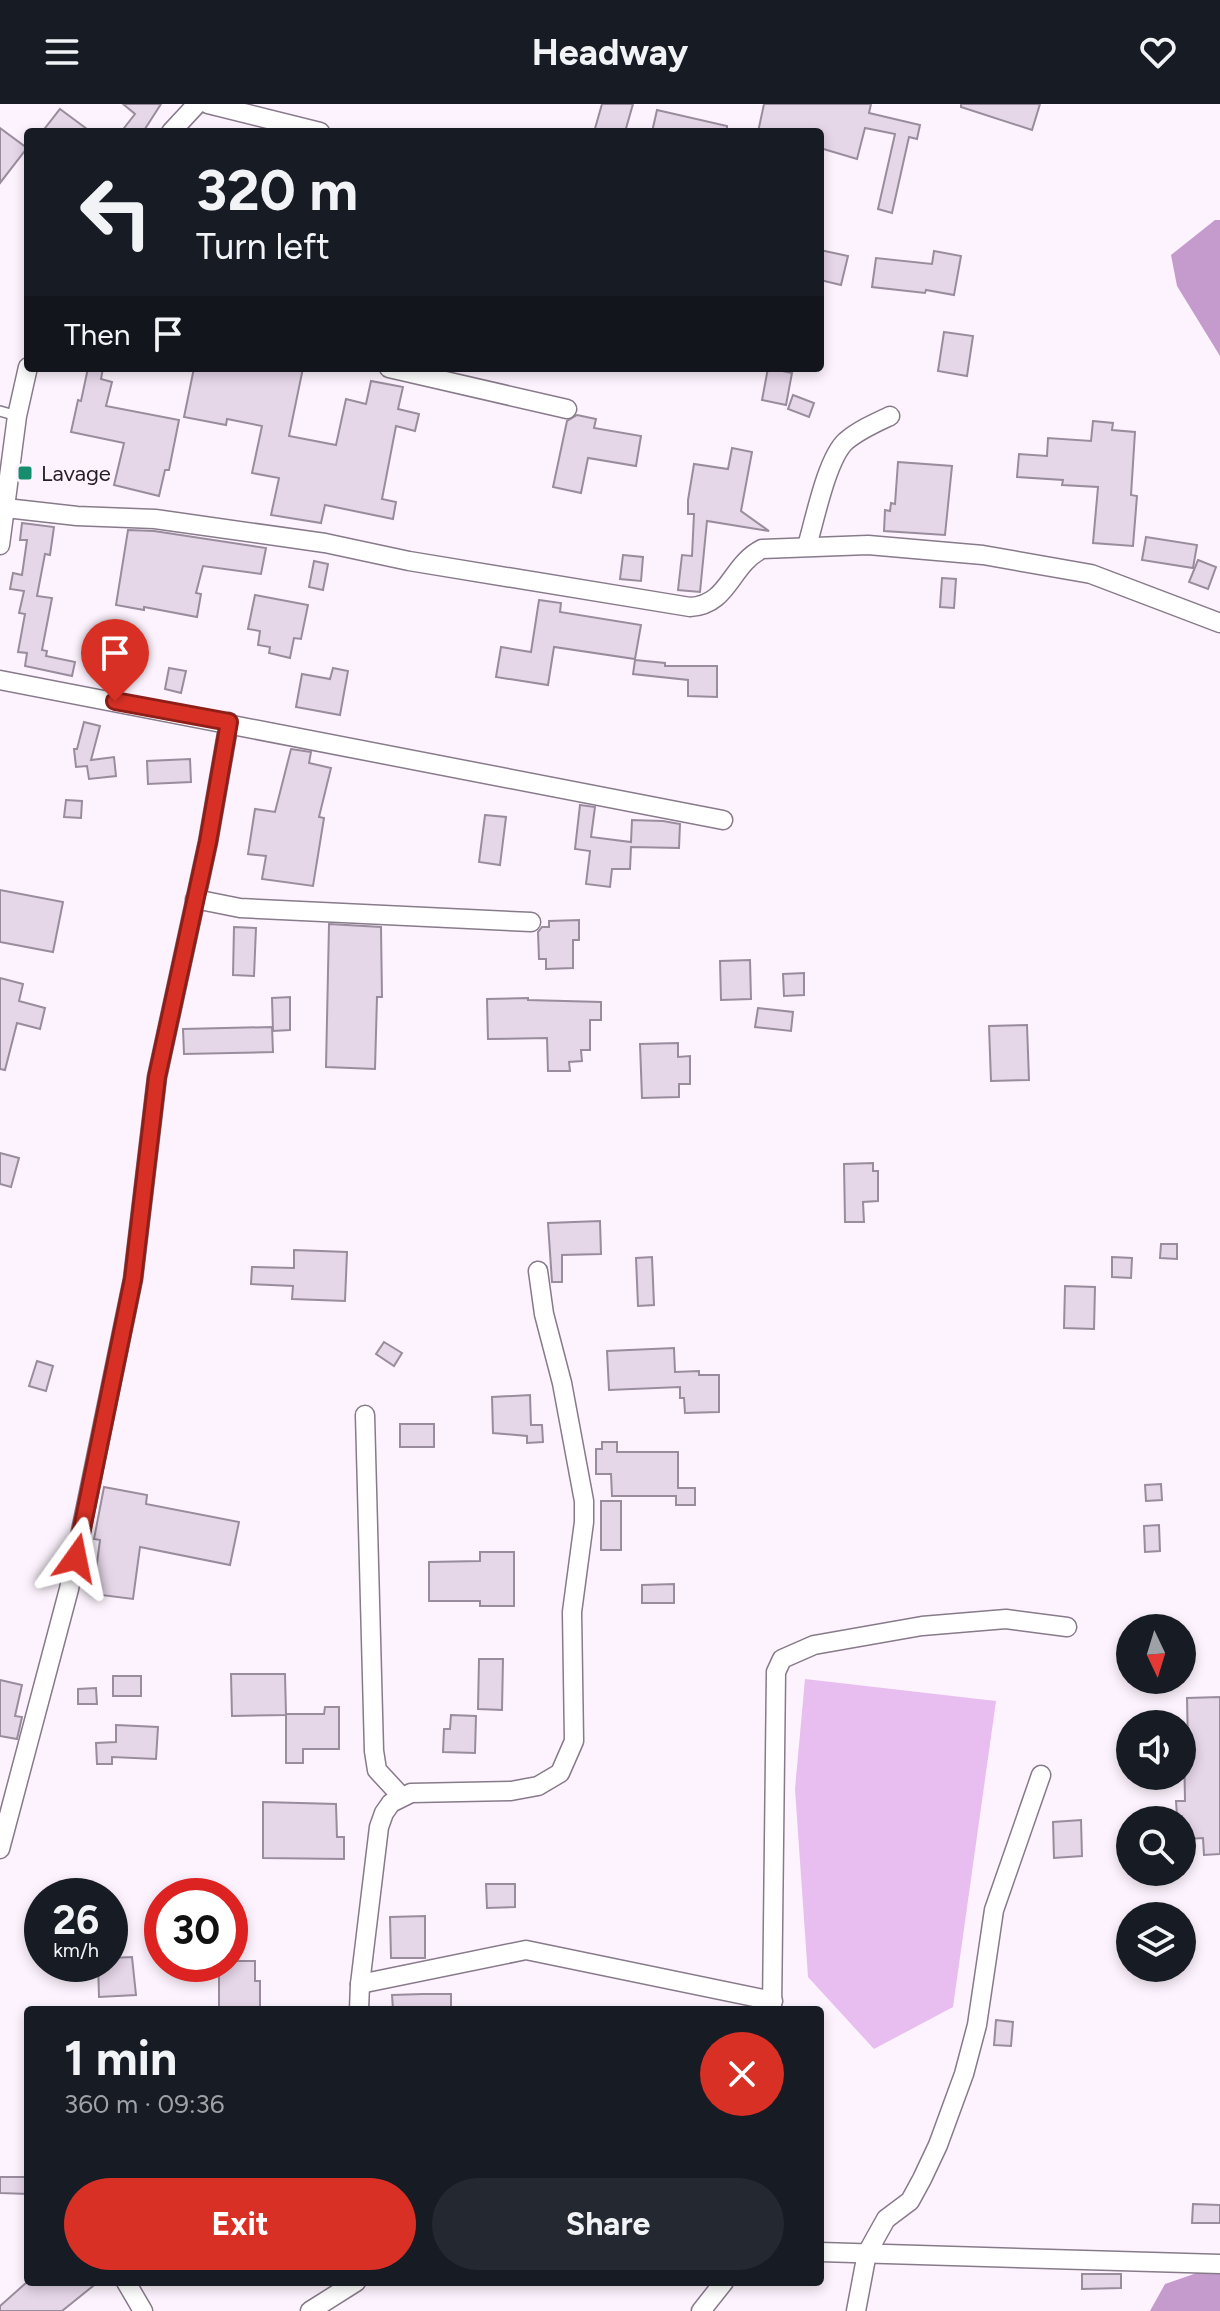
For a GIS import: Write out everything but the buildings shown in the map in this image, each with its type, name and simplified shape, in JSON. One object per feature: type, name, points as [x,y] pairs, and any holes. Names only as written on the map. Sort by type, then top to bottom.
[{"type":"street","points":[[175,128],[197,104]]},
{"type":"street","points":[[208,104],[304,128]]},
{"type":"street","points":[[0,545],[6,508],[9,414],[26,372]]},
{"type":"street","points":[[406,372],[567,409]]},
{"type":"street","points":[[807,546],[835,455],[858,432],[890,416]]},
{"type":"street","points":[[6,508],[77,516],[155,519],[325,543],[409,561],[690,607],[704,607],[722,594],[749,556],[762,549],[868,545],[983,555],[1091,574],[1220,623]]},
{"type":"street","points":[[0,680],[723,820]]},
{"type":"street","points":[[0,1849],[73,1574],[133,1279],[157,1077],[229,722]]},
{"type":"street","points":[[195,899],[263,910],[531,922]]},
{"type":"street","points":[[359,2006],[379,1827],[391,1803],[401,1796],[420,1791],[511,1791],[538,1786],[560,1773],[574,1741],[572,1612],[584,1501],[562,1383],[544,1314],[538,1271]]},
{"type":"street","points":[[365,1415],[374,1751],[377,1770],[401,1796]]},
{"type":"street","points":[[360,1984],[526,1950],[773,2005],[776,1672],[782,1659],[814,1645],[955,1621],[1006,1619],[1067,1627]]},
{"type":"street","points":[[856,2311],[867,2253],[886,2219],[910,2201],[938,2145],[964,2074],[977,2025],[994,1910],[1041,1775]]},
{"type":"street","points":[[824,2252],[1220,2264]]},
{"type":"street","points":[[128,2286],[143,2311]]},
{"type":"street","points":[[310,2311],[350,2286]]},
{"type":"street","points":[[701,2311],[721,2286]]},
{"type":"shaded area","points":[[1215,220],[1220,220],[1220,356],[1177,286],[1171,255]]},
{"type":"shaded area","points":[[805,1679],[996,1701],[953,2007],[874,2049],[808,1977],[795,1789]]},
{"type":"shaded area","points":[[1220,2265],[1220,2311],[1150,2311],[1165,2284]]},
{"type":"place","name":"Lavage","points":[[25,473]]},
{"type":"route","points":[[76,1558],[133,1279],[157,1077],[208,842],[229,722],[115,701]]}]
